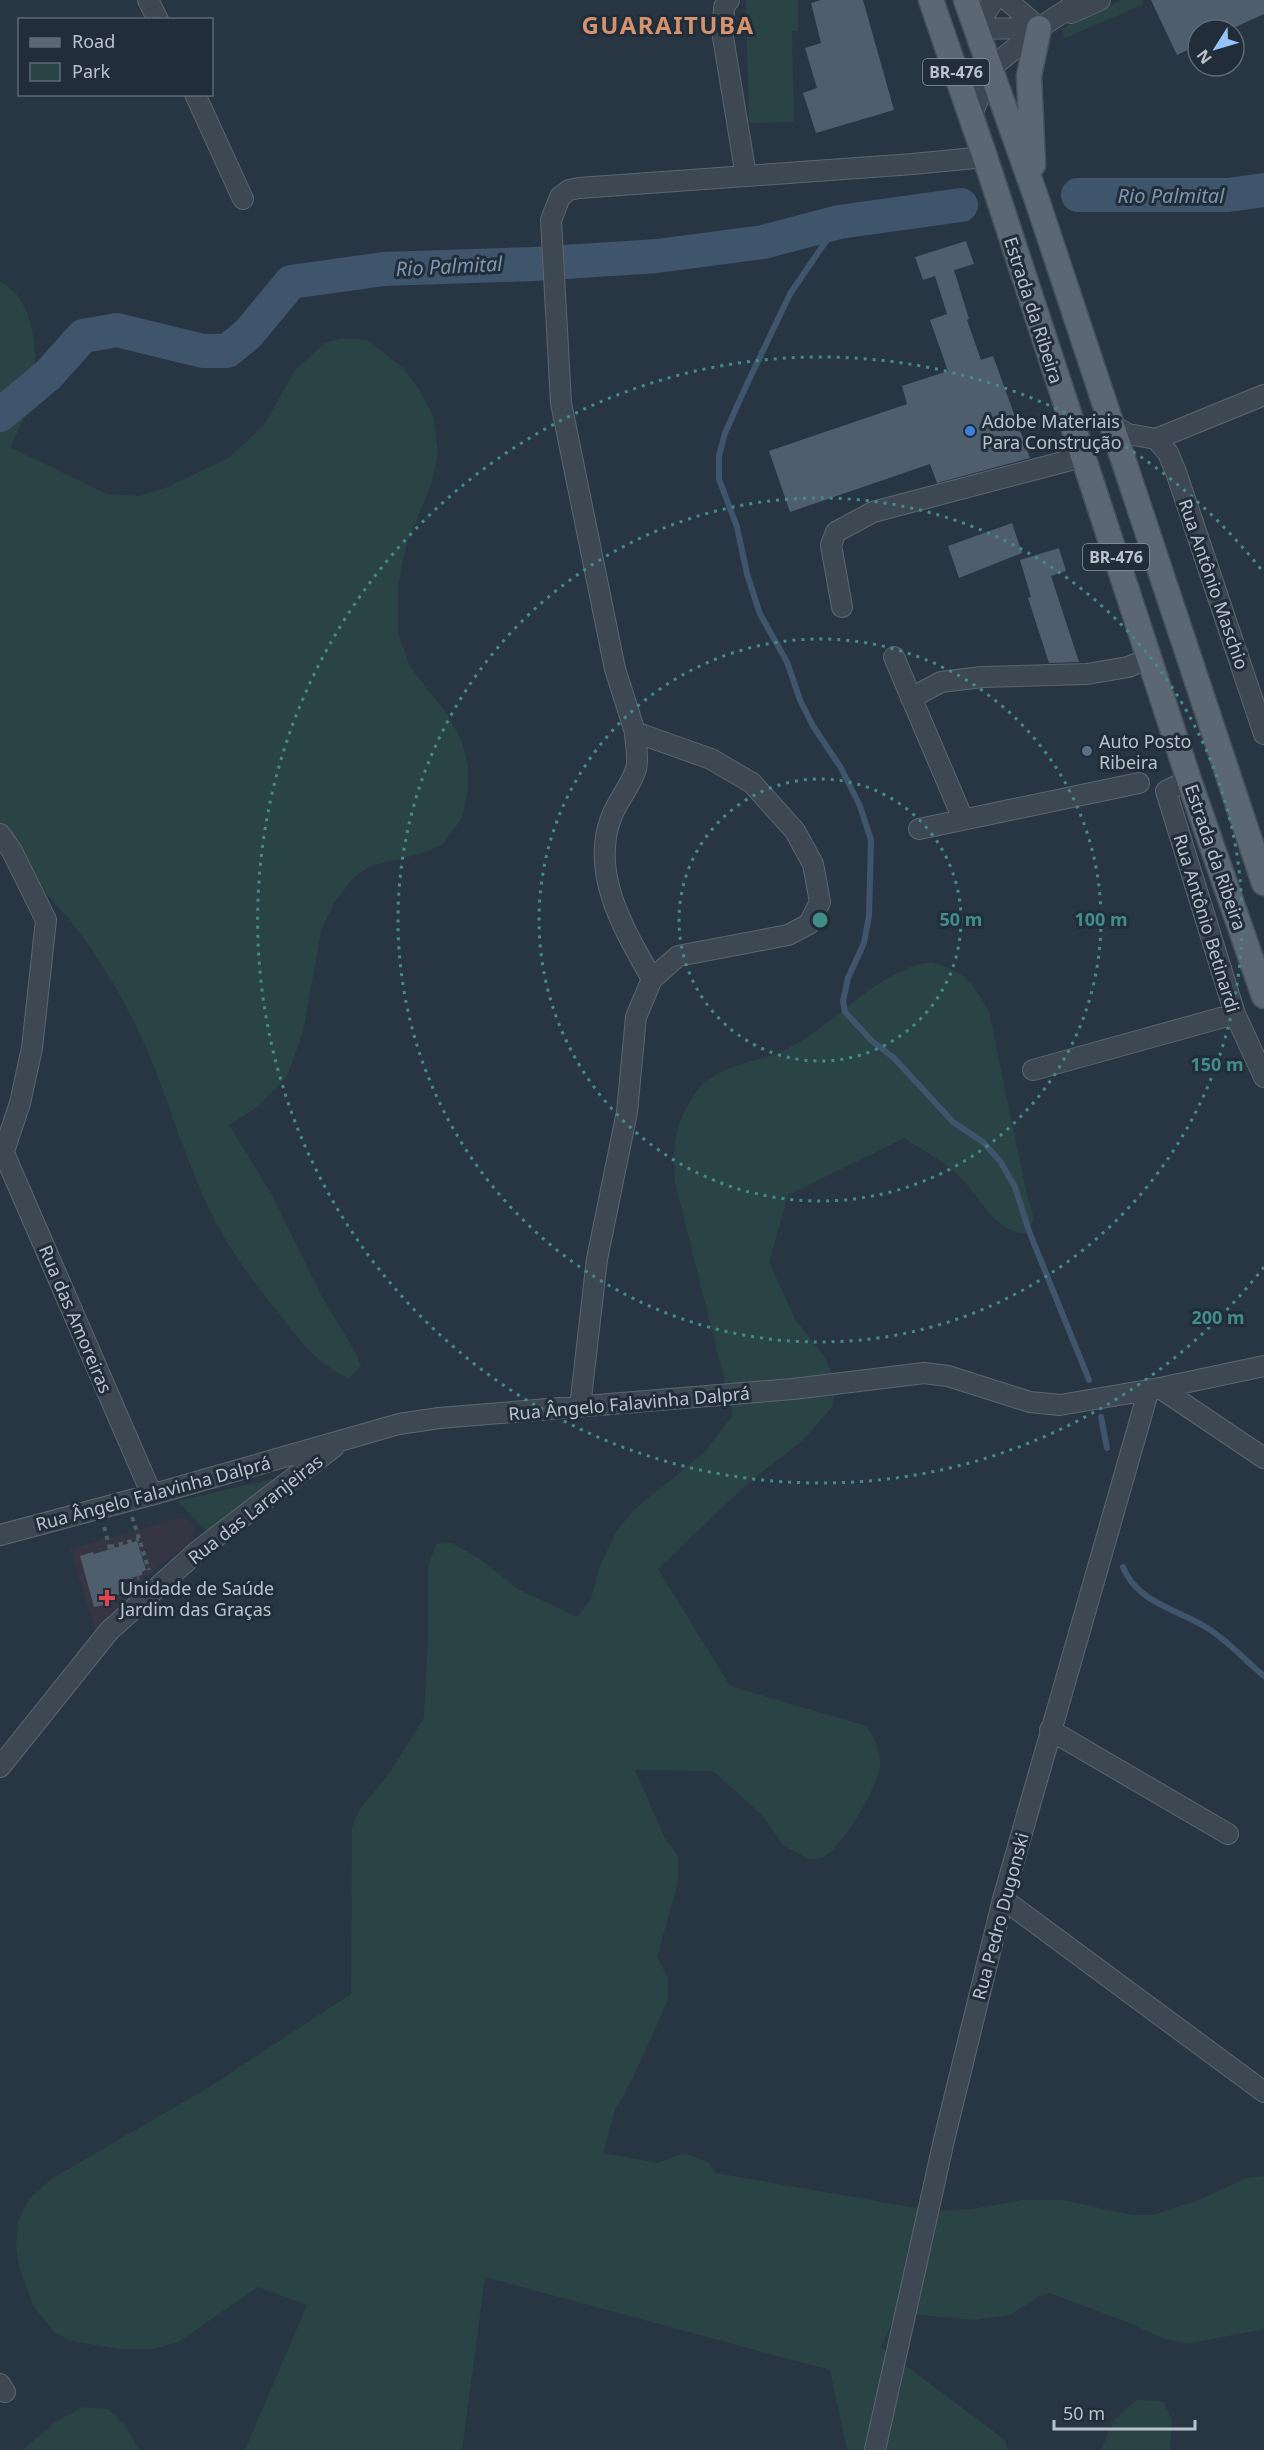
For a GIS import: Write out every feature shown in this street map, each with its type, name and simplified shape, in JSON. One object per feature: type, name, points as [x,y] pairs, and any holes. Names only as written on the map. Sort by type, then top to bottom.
[{"type":"main road","name":"Estrada da Ribeira","points":[[931,0],[985,157],[1189,780],[1264,996]]},
{"type":"main road","name":"Estrada da Ribeira","points":[[966,0],[1037,200],[1264,883]]},
{"type":"main road","points":[[940,28],[975,29]]},
{"type":"main road","points":[[1037,200],[1031,145],[1029,76],[1039,28]]},
{"type":"street","points":[[148,0],[157,18]]},
{"type":"street","points":[[729,0],[724,7],[723,37],[746,176]]},
{"type":"street","points":[[975,29],[994,0]]},
{"type":"street","points":[[1007,0],[1039,28]]},
{"type":"street","points":[[1039,28],[1053,0]]},
{"type":"street","points":[[971,117],[990,69],[1039,28],[1082,0]]},
{"type":"street","points":[[975,29],[1039,28],[1100,0]]},
{"type":"street","points":[[196,96],[243,199]]},
{"type":"street","points":[[652,979],[627,935],[608,885],[604,857],[610,819],[637,767],[635,732],[615,669],[561,403],[553,283],[551,220],[554,208],[560,197],[569,190],[985,157]]},
{"type":"street","points":[[1112,425],[1128,434],[1156,439],[1264,395]]},
{"type":"street","name":"Rua Antônio Maschio","points":[[1156,439],[1168,453],[1176,472],[1264,734]]},
{"type":"street","points":[[842,607],[831,545],[836,532],[873,512],[1082,457]]},
{"type":"street","points":[[894,657],[963,819]]},
{"type":"street","points":[[911,698],[940,681],[982,677],[1087,674],[1128,667],[1150,658]]},
{"type":"street","points":[[580,1407],[597,1259],[627,1112],[636,1017],[652,979],[678,956],[788,935],[808,924],[820,902],[813,864],[795,831],[752,783],[711,759],[635,732]]},
{"type":"street","name":"Rua Antônio Betinardi","points":[[1189,780],[1166,791],[1235,1014],[1264,1077]]},
{"type":"street","points":[[918,829],[1139,783]]},
{"type":"street","points":[[0,834],[12,851],[46,920],[32,1048],[20,1103],[2,1147]]},
{"type":"street","points":[[1033,1070],[1235,1014]]},
{"type":"street","name":"Rua das Amoreiras","points":[[2,1147],[152,1495]]},
{"type":"street","name":"Rua Ângelo Falavinha Dalprá","points":[[0,1535],[152,1495],[399,1424],[439,1418],[793,1389],[924,1373],[948,1376],[1030,1402],[1060,1405],[1264,1366]]},
{"type":"street","points":[[1154,1388],[1264,1458]]},
{"type":"street","name":"Rua Pedro Dugonski","points":[[875,2450],[944,2140],[1003,1899],[1050,1730],[1154,1388]]},
{"type":"street","name":"Rua das Laranjeiras","points":[[1,1766],[110,1631],[199,1550],[344,1440]]},
{"type":"street","points":[[1050,1730],[1228,1834]]},
{"type":"street","points":[[1003,1899],[1264,2092]]},
{"type":"path","points":[[120,1583],[148,1573],[149,1570],[127,1501]]},
{"type":"path","points":[[110,1547],[139,1539]]},
{"type":"shaded area","name":"Unidade de Saúde Jardim das Graças","points":[[179,1518],[186,1519],[194,1527],[193,1539],[189,1545],[158,1566],[96,1631],[70,1549]]},
{"type":"green space","points":[[746,0],[798,0],[798,31],[792,31],[794,122],[749,123]]},
{"type":"green space","points":[[1121,0],[1142,0],[1144,4],[1065,38],[1061,29]]},
{"type":"green space","points":[[0,282],[13,291],[23,304],[30,320],[34,339],[32,394],[22,424],[10,447],[107,494],[140,496],[168,487],[230,457],[263,426],[296,369],[325,343],[343,338],[367,340],[403,368],[420,391],[433,416],[438,454],[431,485],[406,546],[398,585],[398,633],[410,667],[447,714],[462,741],[468,768],[468,789],[462,818],[443,844],[420,854],[370,866],[353,878],[334,903],[321,931],[303,1032],[287,1076],[259,1106],[229,1125],[272,1195],[321,1295],[353,1348],[361,1366],[349,1379],[328,1366],[302,1343],[255,1283],[232,1249],[205,1200],[154,1068],[116,988],[71,922],[0,843]]},
{"type":"green space","points":[[931,962],[952,970],[966,979],[989,1012],[1026,1191],[1034,1219],[1025,1234],[1004,1226],[996,1220],[955,1172],[904,1138],[788,1195],[769,1262],[795,1319],[825,1358],[837,1386],[832,1407],[801,1442],[749,1482],[658,1569],[730,1686],[866,1726],[876,1744],[880,1765],[867,1801],[841,1841],[824,1857],[810,1860],[783,1845],[763,1816],[713,1771],[635,1770],[664,1836],[678,1856],[678,1883],[657,1957],[668,1978],[668,2000],[632,2080],[615,2110],[603,2153],[658,2163],[683,2153],[708,2162],[716,2173],[933,2211],[973,2209],[1022,2200],[1063,2200],[1132,2215],[1152,2215],[1199,2200],[1246,2178],[1264,2176],[1264,2329],[1187,2344],[1162,2338],[1130,2323],[1050,2293],[1039,2296],[1010,2315],[974,2320],[909,2314],[895,2316],[881,2347],[1005,2440],[1007,2450],[847,2450],[830,2370],[485,2277],[462,2450],[245,2450],[307,2305],[258,2287],[178,2342],[153,2349],[120,2349],[72,2341],[54,2332],[34,2307],[20,2270],[16,2247],[18,2221],[30,2198],[53,2178],[211,2086],[351,1994],[352,1827],[360,1809],[390,1772],[424,1718],[428,1639],[428,1567],[436,1544],[452,1543],[478,1558],[518,1589],[577,1617],[591,1599],[600,1566],[617,1530],[635,1509],[704,1453],[733,1415],[675,1182],[676,1139],[686,1109],[700,1087],[712,1077],[733,1067],[787,1049],[892,976],[911,967]]},
{"type":"green space","points":[[272,1479],[273,1486],[209,1534],[178,1501]]},
{"type":"green space","points":[[1136,2400],[1163,2401],[1172,2420],[1170,2450],[1101,2450],[1114,2420]]},
{"type":"green space","points":[[82,2407],[108,2409],[127,2428],[139,2450],[23,2450],[57,2421]]},
{"type":"building","points":[[821,0],[863,0],[894,110],[816,133],[803,93],[817,88],[805,48],[821,43],[811,3]]},
{"type":"building","points":[[1151,0],[1264,0],[1264,14],[1246,22],[1246,18],[1186,18],[1186,51],[1177,55]]},
{"type":"building","points":[[966,241],[974,264],[954,270],[969,319],[967,320],[981,360],[993,356],[1030,458],[937,483],[930,464],[790,512],[769,451],[907,404],[902,386],[948,371],[930,320],[947,314],[935,276],[923,280],[915,257]]},
{"type":"building","points":[[1012,523],[1022,553],[959,578],[948,546]]},
{"type":"building","points":[[1059,548],[1066,571],[1051,576],[1079,662],[1049,663],[1028,598],[1031,597],[1020,560]]},
{"type":"building","points":[[137,1541],[146,1570],[142,1572],[142,1575],[119,1581],[122,1593],[109,1599],[110,1604],[94,1607],[80,1556]]},
{"type":"waterway","name":"Rio Palmital","points":[[1078,195],[1228,195],[1264,190]]},
{"type":"waterway","name":"Rio Palmital","points":[[0,415],[48,375],[83,336],[117,330],[203,351],[227,351],[248,334],[291,282],[384,269],[534,264],[657,256],[763,242],[839,222],[961,205]]},
{"type":"waterway","points":[[839,222],[790,294],[747,384],[725,433],[719,456],[719,479],[737,527],[747,574],[760,614],[787,662],[800,700],[813,726],[841,768],[860,806],[871,840],[869,916],[864,943],[848,978],[843,1001],[845,1012],[872,1041],[894,1058],[953,1122],[983,1142],[1000,1161],[1015,1187],[1029,1231],[1089,1380]]},
{"type":"waterway","points":[[1101,1417],[1107,1448]]},
{"type":"waterway","points":[[1123,1567],[1129,1579],[1147,1596],[1212,1631],[1264,1676]]},
{"type":"place","name":"Adobe Materiais Para Construção","points":[[970,431]]},
{"type":"place","name":"Auto Posto Ribeira","points":[[1087,751]]},
{"type":"place","name":"Unidade de Saúde Jardim das Graças","points":[[107,1598]]},
{"type":"district","name":"GUARAITUBA","points":[[668,24]]}]
